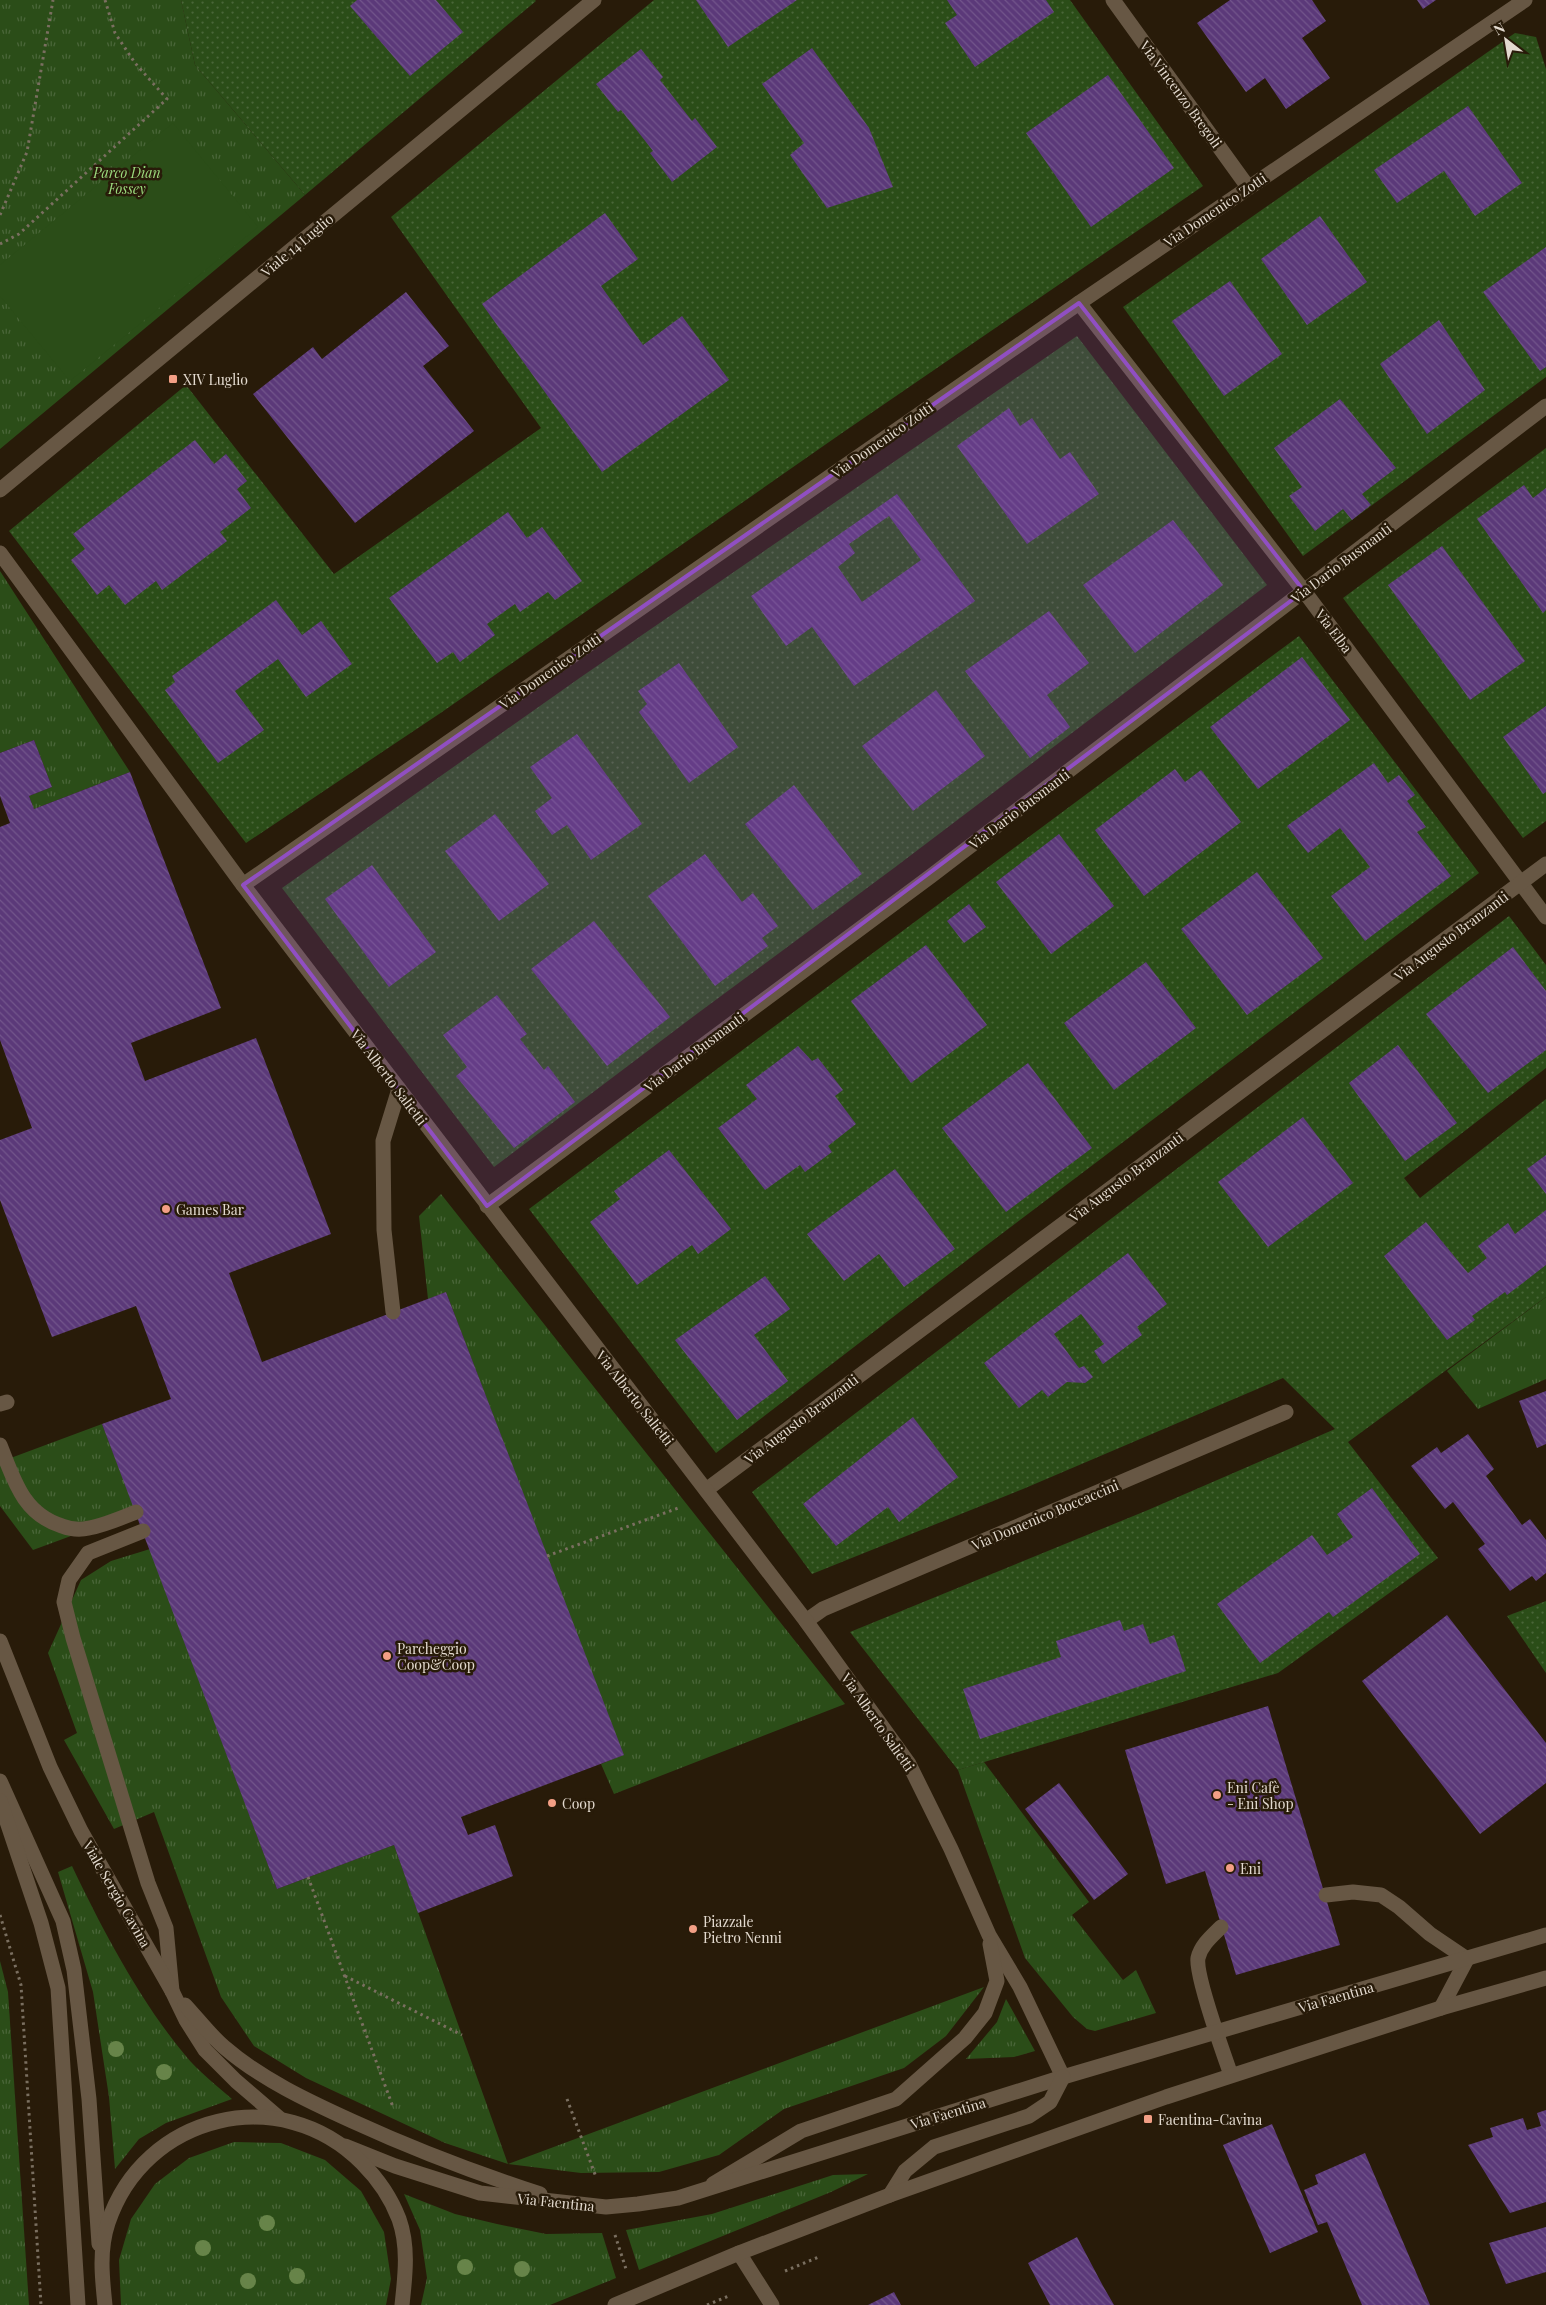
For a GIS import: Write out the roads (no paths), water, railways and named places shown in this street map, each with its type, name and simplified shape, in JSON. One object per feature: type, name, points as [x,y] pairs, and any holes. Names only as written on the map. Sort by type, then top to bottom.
[{"type":"street","name":"Viale 14 Luglio","points":[[0,490],[594,0]]},
{"type":"street","name":"Via Vincenzo Bregoli","points":[[1113,0],[1248,187]]},
{"type":"street","name":"Via Domenico Zotti","points":[[243,886],[1079,303],[1525,0]]},
{"type":"street","name":"Via Elba","points":[[1079,303],[1304,591],[1546,917]]},
{"type":"street","name":"Via Dario Busmanti","points":[[487,1206],[939,870],[1546,406]]},
{"type":"street","name":"Via Alberto Salietti","points":[[0,553],[243,886],[806,1621],[909,1764],[951,1849],[989,1935],[1020,1987],[1063,2077]]},
{"type":"street","name":"Via Augusto Branzanti","points":[[706,1490],[1546,864]]},
{"type":"street","points":[[393,1312],[384,1230],[383,1141],[399,1089]]},
{"type":"street","name":"Via Domenico Boccaccini","points":[[806,1621],[823,1609],[1286,1412]]},
{"type":"street","points":[[0,1445],[17,1488],[34,1512],[48,1522],[70,1528],[88,1529],[136,1512]]},
{"type":"street","points":[[143,1531],[88,1553],[69,1580],[64,1602],[73,1638],[148,1883],[166,1928],[172,1991],[223,2047],[268,2078],[321,2107],[395,2141],[475,2173],[570,2204]]},
{"type":"street","name":"Viale Sergio Cavina","points":[[0,1641],[50,1767],[81,1831],[172,1991],[186,2020],[205,2050],[236,2081],[279,2118]]},
{"type":"street","points":[[0,1782],[63,1921],[74,1970],[89,2099],[100,2266],[105,2305]]},
{"type":"street","points":[[0,1801],[41,1923],[58,1988],[78,2305]]},
{"type":"street","points":[[1326,1895],[1353,1892],[1381,1895],[1399,1907],[1430,1934],[1468,1959],[1441,2008]]},
{"type":"street","points":[[1221,1927],[1203,1946],[1198,1960],[1201,1981],[1231,2075]]},
{"type":"street","name":"Via Faentina","points":[[345,2146],[395,2166],[480,2193],[570,2204],[606,2206],[638,2204],[699,2192],[1063,2077],[1468,1959],[1546,1934]]},
{"type":"street","name":"Via Alberto Salietti","points":[[699,2192],[801,2131],[896,2099],[941,2060],[965,2038],[985,2013],[997,1981],[989,1935]]},
{"type":"street","points":[[615,2305],[739,2253],[890,2195],[1231,2075],[1441,2008],[1546,1978]]},
{"type":"street","points":[[890,2195],[906,2171],[934,2147],[1029,2116],[1050,2102],[1063,2077]]},
{"type":"street","points":[[100,2266],[108,2223],[127,2184],[156,2152],[193,2128],[236,2117],[279,2118],[314,2128],[345,2146],[378,2179],[399,2219],[407,2265],[402,2305]]},
{"type":"street","points":[[739,2253],[772,2305]]},
{"type":"place","name":"XIV Luglio","points":[[173,379]]},
{"type":"place","name":"Games Bar","points":[[166,1209]]},
{"type":"place","name":"Parcheggio Coop&Coop","points":[[387,1656]]},
{"type":"place","name":"Eni Cafè - Eni Shop","points":[[1217,1795]]},
{"type":"place","name":"Coop","points":[[552,1803]]},
{"type":"place","name":"Eni","points":[[1230,1868]]},
{"type":"place","name":"Piazzale Pietro Nenni","points":[[693,1929]]},
{"type":"place","name":"Faentina-Cavina","points":[[1148,2119]]},
{"type":"park label","name":"Parco Dian Fossey","points":[[127,180]]}]
